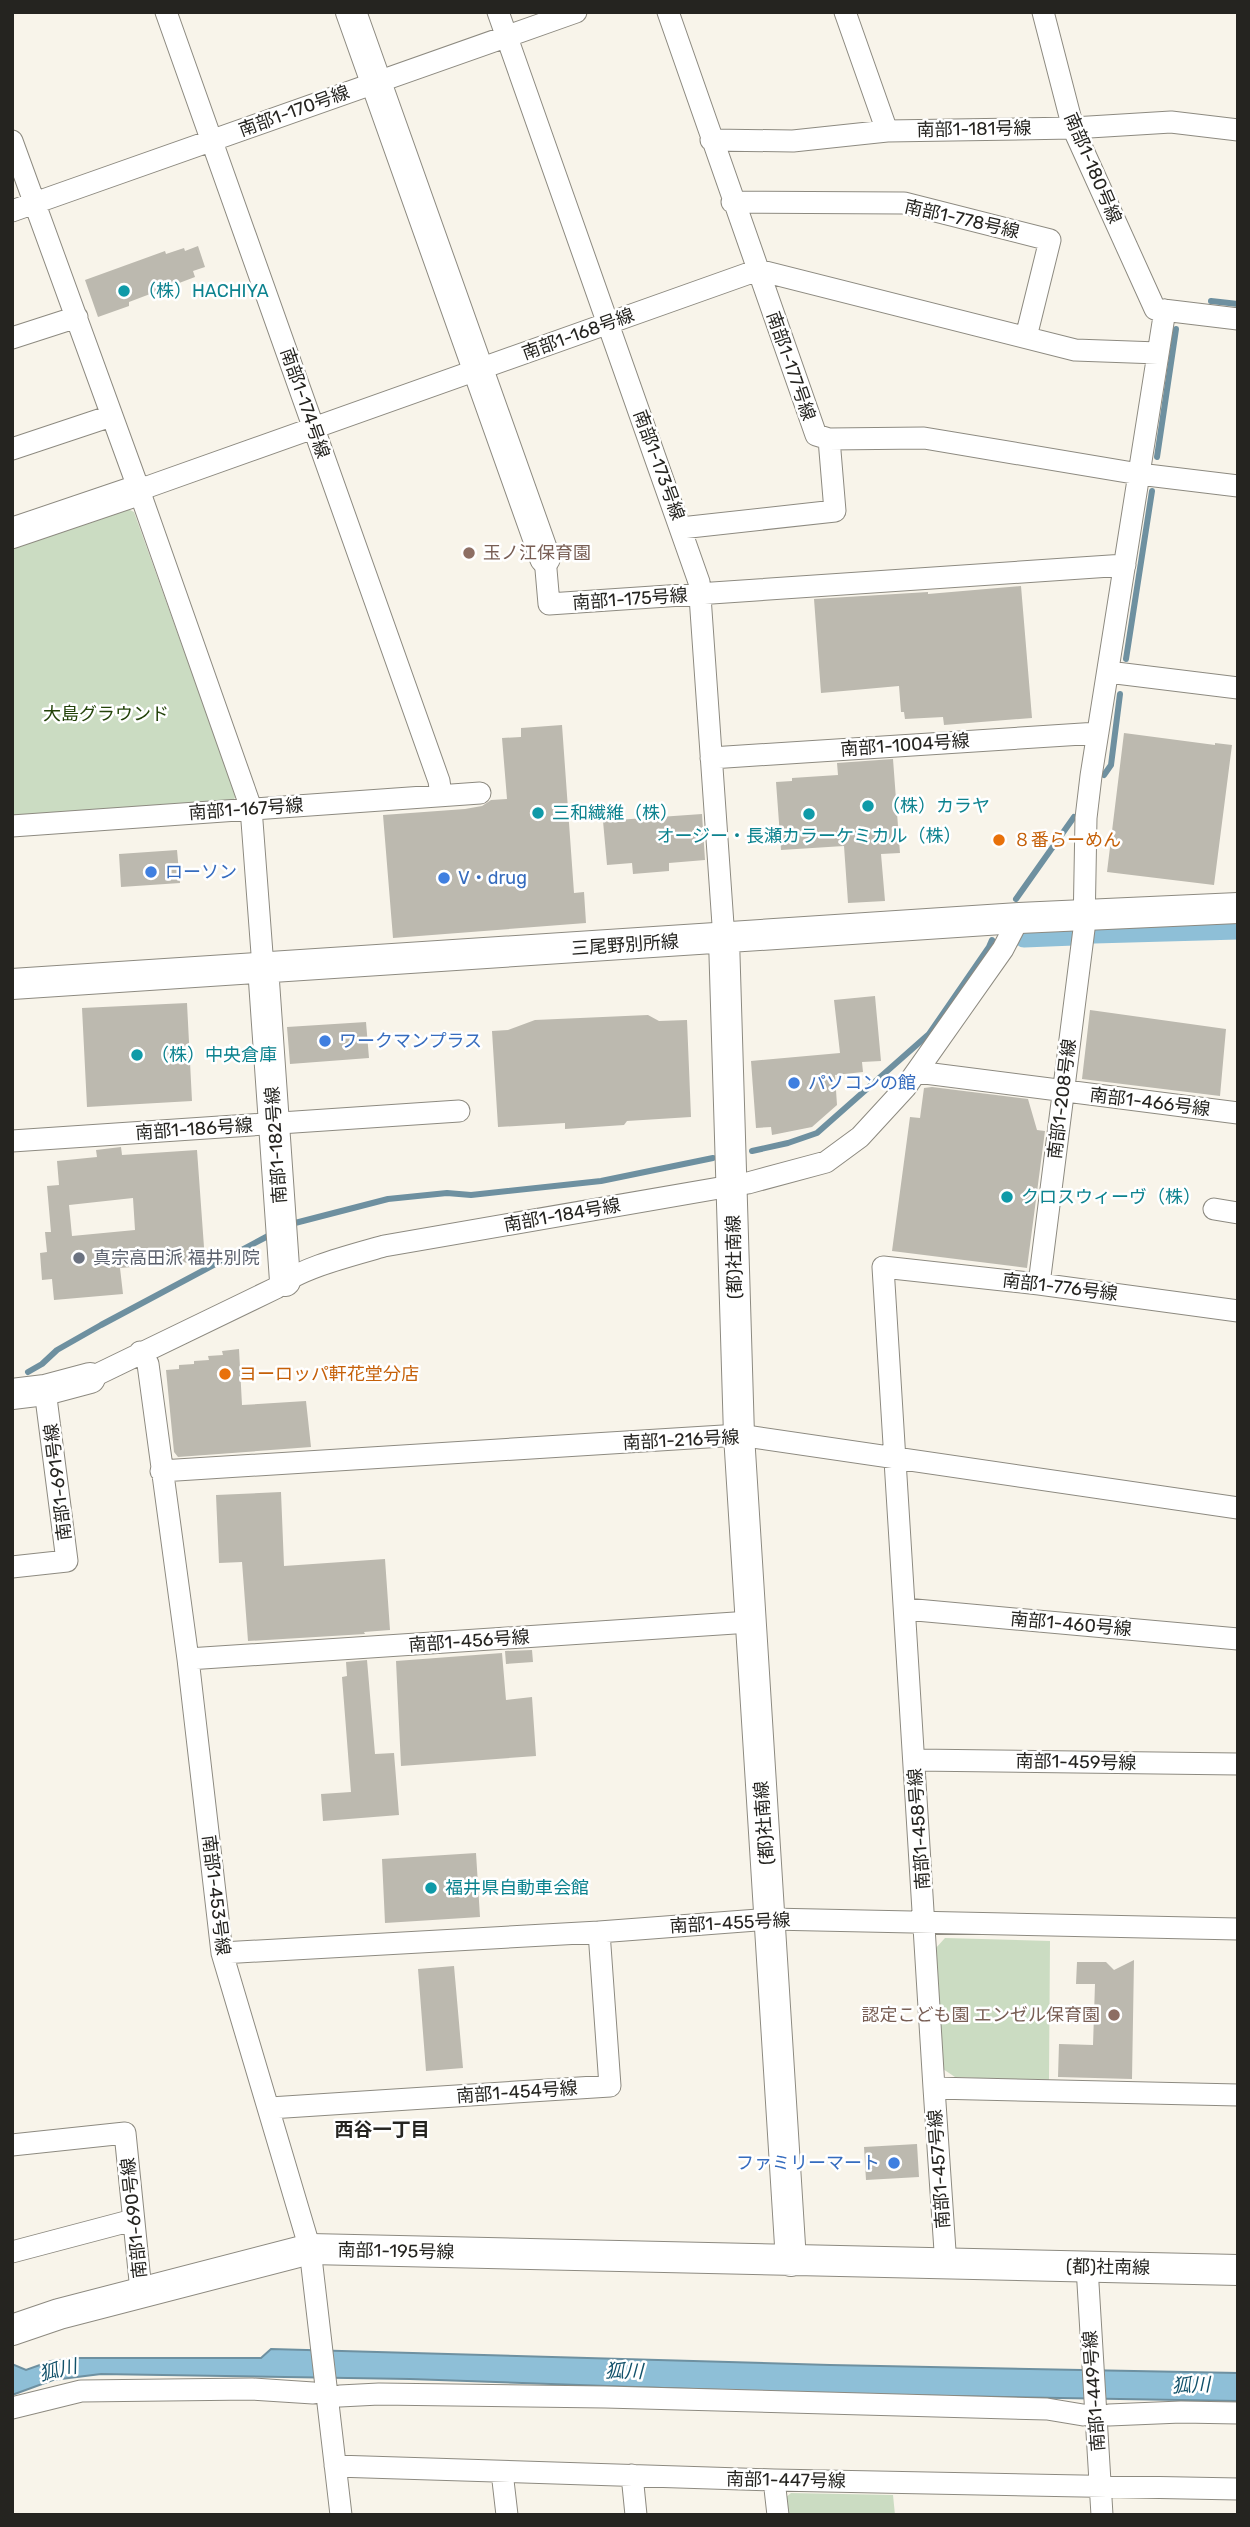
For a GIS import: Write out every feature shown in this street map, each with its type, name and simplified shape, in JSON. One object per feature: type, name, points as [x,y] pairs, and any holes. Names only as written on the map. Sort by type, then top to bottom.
[{"type":"street","name":"南部1-174号線","points":[[166,12],[442,795]]},
{"type":"street","name":"南部1-175号線","points":[[351,12],[545,558],[549,604],[1125,565]]},
{"type":"street","name":"南部1-173号線","points":[[498,12],[699,582],[724,939]]},
{"type":"street","name":"南部1-170号線","points":[[12,211],[576,12]]},
{"type":"street","name":"南部1-177号線","points":[[668,12],[732,202],[816,435],[829,439],[923,438],[1139,474],[1238,486]]},
{"type":"street","points":[[845,12],[887,131]]},
{"type":"street","name":"南部1-180号線","points":[[1044,12],[1073,128],[1155,309],[1165,310]]},
{"type":"street","name":"南部1-181号線","points":[[711,140],[793,141],[887,131],[1073,128],[1171,122],[1238,130]]},
{"type":"street","points":[[12,141],[251,808],[263,967]]},
{"type":"street","name":"南部1-778号線","points":[[732,202],[904,203],[1050,240],[1026,337]]},
{"type":"street","points":[[758,270],[1075,350],[1158,353]]},
{"type":"street","name":"南部1-168号線","points":[[12,533],[758,270]]},
{"type":"street","points":[[1165,310],[1238,319]]},
{"type":"street","name":"南部1-208号線","points":[[1039,1284],[1085,915],[1086,818],[1165,310]]},
{"type":"street","points":[[12,338],[77,317]]},
{"type":"street","points":[[12,449],[111,416]]},
{"type":"street","points":[[681,528],[835,511],[829,439]]},
{"type":"street","points":[[1108,672],[1238,688]]},
{"type":"street","name":"南部1-1004号線","points":[[712,758],[1098,733]]},
{"type":"street","name":"南部1-167号線","points":[[12,826],[480,793]]},
{"type":"street","name":"三尾野別所線","points":[[12,984],[1019,918],[1238,908]]},
{"type":"street","name":"南部1-184号線","points":[[12,1394],[46,1390],[90,1378],[276,1288],[285,1281],[335,1261],[384,1246],[733,1185],[826,1162],[860,1137],[917,1072],[1003,949],[1019,918]]},
{"type":"street","name":"(都)社南線","points":[[724,939],[738,1435],[791,2261],[1238,2270]]},
{"type":"street","name":"南部1-182号線","points":[[263,967],[285,1281]]},
{"type":"street","name":"南部1-466号線","points":[[917,1072],[1238,1113]]},
{"type":"street","name":"南部1-186号線","points":[[12,1141],[459,1111]]},
{"type":"street","points":[[1214,1209],[1238,1213]]},
{"type":"street","name":"南部1-776号線","points":[[883,1267],[1039,1284],[1238,1311]]},
{"type":"street","name":"南部1-458号線","points":[[883,1267],[934,2088]]},
{"type":"street","name":"南部1-453号線","points":[[139,1352],[148,1364],[188,1659],[222,1954],[310,2249],[341,2515]]},
{"type":"street","name":"南部1-691号線","points":[[12,1567],[67,1561],[46,1390]]},
{"type":"street","name":"南部1-216号線","points":[[161,1471],[738,1435],[1238,1508]]},
{"type":"street","name":"南部1-460号線","points":[[905,1609],[1238,1639]]},
{"type":"street","name":"南部1-456号線","points":[[188,1659],[750,1622]]},
{"type":"street","name":"南部1-459号線","points":[[915,1760],[1238,1764]]},
{"type":"street","name":"南部1-455号線","points":[[222,1954],[770,1919],[1238,1928]]},
{"type":"street","name":"南部1-454号線","points":[[270,2108],[610,2086],[599,1932]]},
{"type":"street","points":[[934,2088],[1238,2095]]},
{"type":"street","name":"南部1-457号線","points":[[934,2088],[945,2250]]},
{"type":"street","name":"南部1-690号線","points":[[12,2145],[125,2133],[141,2291]]},
{"type":"street","points":[[12,2252],[133,2220]]},
{"type":"street","name":"南部1-195号線","points":[[12,2330],[141,2291],[310,2249],[791,2261]]},
{"type":"street","name":"南部1-449号線","points":[[1087,2267],[1102,2515]]},
{"type":"street","points":[[12,2407],[81,2391],[240,2389],[1047,2409],[1096,2414],[1238,2413]]},
{"type":"street","name":"南部1-447号線","points":[[335,2466],[774,2480],[1238,2489]]},
{"type":"street","points":[[502,2472],[507,2515]]},
{"type":"street","points":[[632,2475],[636,2515]]},
{"type":"street","points":[[774,2480],[778,2515]]},
{"type":"green space","name":"大島グラウンド","points":[[126,508],[134,512],[236,796],[232,802],[12,817],[12,547]]},
{"type":"green space","points":[[945,1938],[1050,1941],[1049,2081],[955,2077],[943,2069],[935,1949]]},
{"type":"green space","points":[[791,2493],[893,2495],[895,2515],[787,2515],[785,2498]]},
{"type":"water","name":"狐川","points":[[271,2349],[830,2365],[1238,2373],[1238,2401],[831,2394],[410,2379],[101,2374],[53,2380],[12,2395],[12,2364],[26,2370],[51,2361],[78,2358],[261,2358]]},
{"type":"building","name":"（株）HACHIYA","points":[[198,246],[205,267],[193,271],[195,277],[98,317],[85,280],[165,251],[166,254]]},
{"type":"building","points":[[1021,586],[1032,718],[944,725],[943,717],[905,719],[904,712],[901,712],[899,686],[821,693],[814,599],[928,594]]},
{"type":"building","points":[[562,725],[574,893],[584,892],[586,923],[393,938],[383,815],[465,809],[482,806],[491,800],[507,799],[502,738],[521,737],[521,728]]},
{"type":"building","points":[[1124,733],[1232,745],[1214,885],[1107,872]]},
{"type":"building","name":"（株）カラヤ","points":[[893,759],[900,853],[881,854],[885,901],[848,903],[844,846],[781,850],[776,782],[792,781],[792,778],[838,775],[837,763]]},
{"type":"building","points":[[702,814],[705,860],[669,863],[669,871],[633,874],[632,863],[607,865],[603,821]]},
{"type":"building","points":[[177,850],[180,883],[121,887],[119,854]]},
{"type":"building","name":"パソコンの館","points":[[875,996],[881,1061],[862,1062],[863,1072],[835,1075],[837,1105],[812,1127],[772,1135],[771,1127],[756,1128],[751,1061],[840,1053],[834,1000]]},
{"type":"building","name":"（株）中央倉庫","points":[[187,1003],[192,1101],[87,1107],[82,1008]]},
{"type":"building","points":[[1090,1010],[1226,1029],[1220,1096],[1082,1079]]},
{"type":"building","points":[[648,1015],[659,1021],[687,1020],[691,1117],[565,1129],[565,1123],[498,1127],[492,1031],[508,1030],[535,1020]]},
{"type":"building","points":[[366,1022],[369,1058],[290,1064],[287,1027]]},
{"type":"building","name":"クロスウィーヴ（株）","points":[[924,1088],[1028,1099],[1037,1130],[1045,1131],[1027,1268],[892,1251],[910,1117],[920,1118]]},
{"type":"building","points":[[121,1147],[122,1155],[197,1150],[205,1261],[120,1268],[123,1294],[54,1300],[52,1279],[42,1280],[40,1253],[47,1252],[45,1232],[51,1232],[47,1186],[59,1185],[57,1161],[97,1157],[96,1150]],"holes":[[[133,1198],[135,1230],[72,1236],[69,1205]]]},
{"type":"building","points":[[239,1349],[242,1405],[306,1401],[311,1447],[178,1457],[174,1452],[166,1370],[179,1369],[179,1365],[194,1364],[194,1361],[209,1360],[208,1356],[223,1355],[222,1351]]},
{"type":"building","points":[[281,1492],[284,1566],[385,1559],[390,1630],[248,1641],[242,1562],[219,1563],[216,1495]]},
{"type":"building","points":[[532,1650],[533,1662],[506,1664],[505,1651]]},
{"type":"building","points":[[502,1653],[506,1700],[532,1697],[536,1756],[401,1766],[396,1661]]},
{"type":"building","points":[[367,1660],[375,1754],[394,1753],[399,1815],[323,1821],[321,1794],[351,1792],[342,1677],[347,1676],[346,1662]]},
{"type":"building","name":"福井県自動車会館","points":[[476,1853],[480,1917],[385,1923],[382,1859]]},
{"type":"building","name":"認定こども園 エンゼル保育園","points":[[1134,1960],[1132,2079],[1058,2077],[1059,2044],[1093,2045],[1095,1984],[1076,1984],[1077,1962],[1106,1962],[1114,1970]]},
{"type":"building","points":[[454,1966],[463,2068],[426,2071],[418,1969]]},
{"type":"building","points":[[917,2144],[919,2177],[866,2180],[864,2147]]},
{"type":"waterway","points":[[1211,301],[1238,304]]},
{"type":"waterway","points":[[1157,457],[1176,329]]},
{"type":"waterway","points":[[1126,659],[1152,491]]},
{"type":"waterway","points":[[1104,775],[1111,765],[1120,694]]},
{"type":"waterway","points":[[1016,899],[1074,817]]},
{"type":"waterway","points":[[1094,933],[1238,929]]},
{"type":"waterway","points":[[1024,937],[1074,935]]},
{"type":"waterway","points":[[752,1151],[817,1133],[929,1034],[992,940]]},
{"type":"waterway","points":[[295,1223],[388,1199],[447,1193],[471,1195],[601,1181],[713,1158]]},
{"type":"waterway","points":[[28,1372],[57,1350],[101,1325],[268,1236]]},
{"type":"place","name":"（株）HACHIYA","points":[[124,291]]},
{"type":"place","name":"玉ノ江保育園","points":[[469,553]]},
{"type":"place","name":"（株）カラヤ","points":[[868,806]]},
{"type":"place","name":"三和繊維（株）","points":[[538,813]]},
{"type":"place","name":"オージー・長瀬カラーケミカル（株）","points":[[809,814]]},
{"type":"place","name":"８番らーめん","points":[[999,840]]},
{"type":"place","name":"ローソン","points":[[151,872]]},
{"type":"place","name":"V・drug","points":[[444,878]]},
{"type":"place","name":"ワークマンプラス","points":[[325,1041]]},
{"type":"place","name":"（株）中央倉庫","points":[[137,1055]]},
{"type":"place","name":"パソコンの館","points":[[794,1083]]},
{"type":"place","name":"クロスウィーヴ（株）","points":[[1007,1197]]},
{"type":"place","name":"真宗高田派 福井別院","points":[[79,1258]]},
{"type":"place","name":"ヨーロッパ軒花堂分店","points":[[225,1374]]},
{"type":"place","name":"福井県自動車会館","points":[[431,1888]]},
{"type":"place","name":"認定こども園 エンゼル保育園","points":[[1114,2015]]},
{"type":"place","name":"ファミリーマート","points":[[894,2163]]},
{"type":"district","name":"西谷一丁目","points":[[382,2129]]}]
